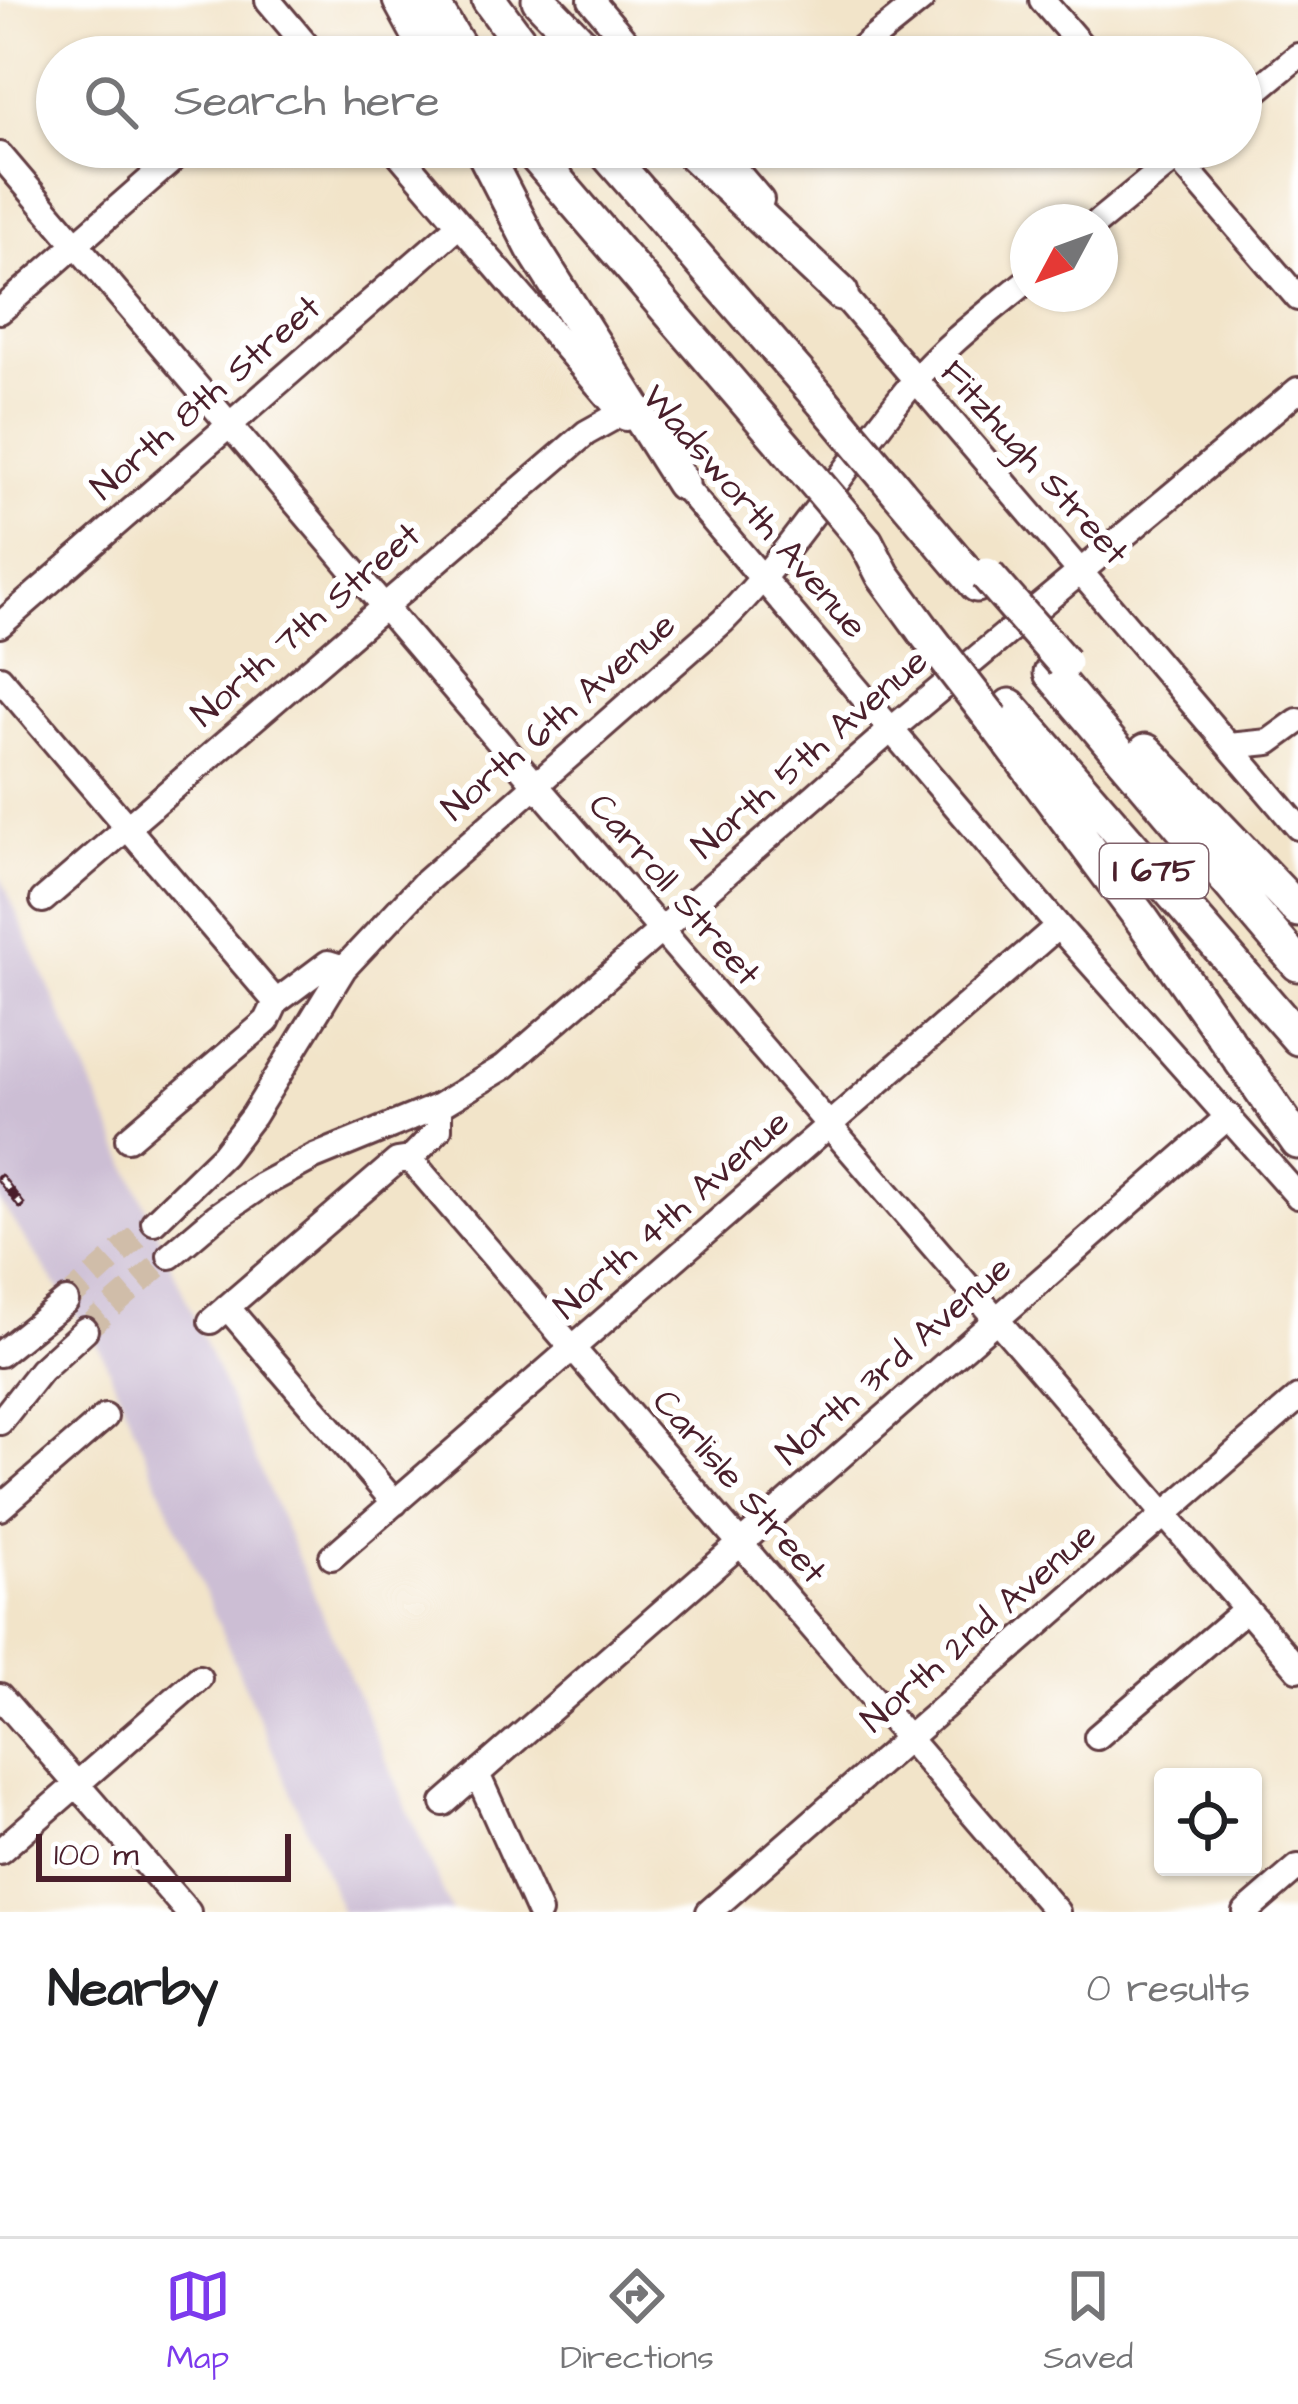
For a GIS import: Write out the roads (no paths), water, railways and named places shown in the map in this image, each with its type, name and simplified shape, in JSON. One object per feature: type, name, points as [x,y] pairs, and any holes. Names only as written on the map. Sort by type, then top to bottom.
[{"type":"highway","points":[[400,0],[420,36]]},
{"type":"highway","points":[[430,0],[452,36]]},
{"type":"highway","points":[[489,0],[516,36]]},
{"type":"highway","points":[[539,0],[574,36]]},
{"type":"highway","points":[[492,168],[533,248],[682,483]]},
{"type":"highway","points":[[546,168],[866,542],[884,575],[1001,712],[1298,1142]]},
{"type":"highway","name":"I 675","points":[[619,168],[903,498],[1058,668],[1298,964]]},
{"type":"highway","points":[[708,168],[841,293]]},
{"type":"highway","points":[[1058,668],[1298,910]]},
{"type":"highway","name":"I 675","points":[[1001,712],[1298,1038]]},
{"type":"street","points":[[268,0],[292,36]]},
{"type":"street","points":[[591,0],[621,36]]},
{"type":"street","points":[[876,36],[921,0]]},
{"type":"street","points":[[1042,0],[1073,36]]},
{"type":"street","points":[[1262,86],[1298,56]]},
{"type":"street","name":"Carroll Street","points":[[0,155],[537,787],[1298,1669]]},
{"type":"street","points":[[0,311],[163,168]]},
{"type":"street","name":"Wadsworth Avenue","points":[[411,168],[1058,926],[1298,1196]]},
{"type":"street","name":"Fitzhugh Street","points":[[740,168],[914,382],[1298,827]]},
{"type":"street","points":[[1118,204],[1158,168]]},
{"type":"street","points":[[1193,168],[1298,298]]},
{"type":"street","name":"North 8th Street","points":[[0,625],[459,225]]},
{"type":"street","name":"North 6th Avenue","points":[[154,1222],[223,1155],[254,1116],[344,968],[424,884],[764,579],[914,382],[1010,295]]},
{"type":"street","name":"North 5th Avenue","points":[[170,1256],[262,1185],[314,1157],[439,1106],[517,1057],[892,729],[1298,390]]},
{"type":"street","name":"North 7th Street","points":[[43,900],[586,433],[622,413]]},
{"type":"street","points":[[0,678],[276,1002]]},
{"type":"street","points":[[1229,746],[1269,742],[1298,721]]},
{"type":"street","name":"North 4th Avenue","points":[[332,1557],[1058,926]]},
{"type":"street","points":[[128,1139],[267,1021],[276,1002],[328,963],[344,968]]},
{"type":"street","points":[[395,1503],[219,1314],[397,1161],[410,1159],[440,1129],[439,1106]]},
{"type":"street","name":"North 3rd Avenue","points":[[444,1803],[1229,1116]]},
{"type":"street","name":"Carlisle Street","points":[[410,1159],[1057,1912]]},
{"type":"street","points":[[0,1354],[66,1301]]},
{"type":"street","points":[[0,1422],[41,1370],[85,1330]]},
{"type":"street","name":"North 2nd Avenue","points":[[709,1912],[1298,1398]]},
{"type":"street","points":[[0,1508],[105,1417]]},
{"type":"street","points":[[1097,1737],[1246,1609]]},
{"type":"street","points":[[0,1851],[199,1678]]},
{"type":"street","points":[[0,1696],[188,1912]]},
{"type":"street","points":[[476,1774],[539,1912]]},
{"type":"street","points":[[1246,1912],[1298,1867]]},
{"type":"tunnel","points":[[66,1301],[154,1222]]},
{"type":"tunnel","points":[[85,1330],[170,1256]]},
{"type":"railway","points":[[0,1178],[21,1205]]}]
